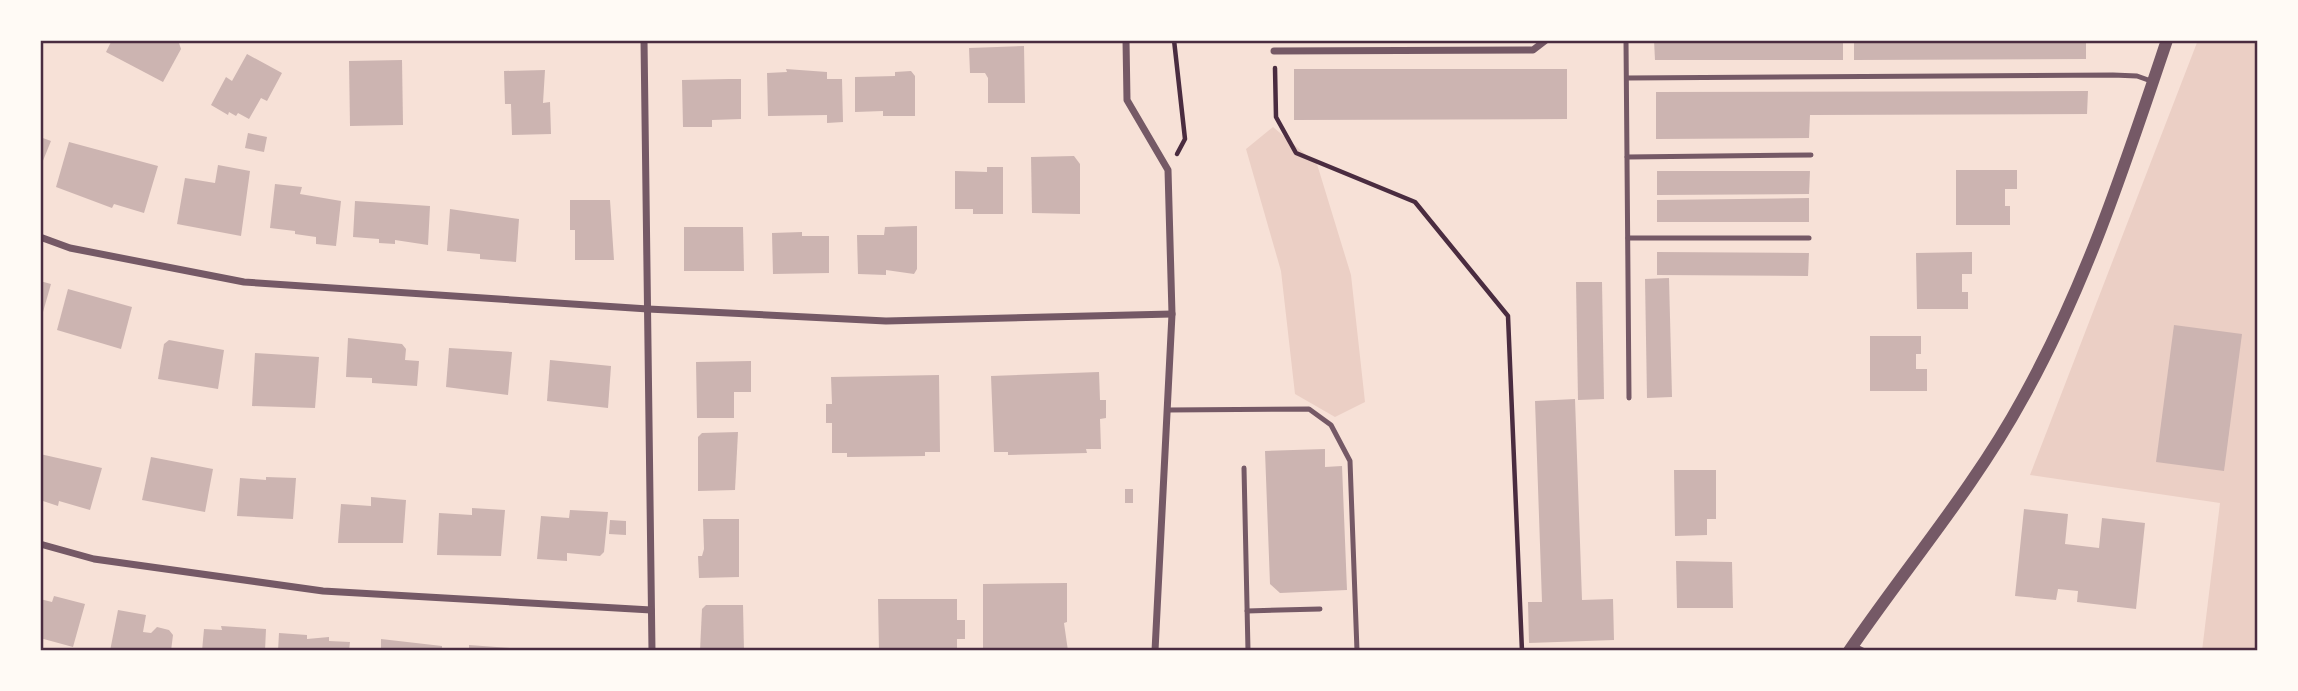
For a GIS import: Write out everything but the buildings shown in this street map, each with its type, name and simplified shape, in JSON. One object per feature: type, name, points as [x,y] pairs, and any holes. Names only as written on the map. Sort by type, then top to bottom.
[{"type":"street","points":[[644,40],[652,651]]},
{"type":"street","points":[[1126,40],[1127,100],[1168,170],[1172,314],[1155,651]]},
{"type":"street","points":[[1274,51],[1533,50],[1546,40]]},
{"type":"street","points":[[1855,649],[1984,463],[2054,339],[2116,190],[2167,40]]},
{"type":"street","points":[[40,237],[70,248],[244,282],[648,309],[886,321],[1172,314]]},
{"type":"street","points":[[40,544],[94,559],[323,591],[651,610]]},
{"type":"lane","points":[[1626,40],[1629,398]]},
{"type":"lane","points":[[1626,78],[2113,75],[2137,76],[2153,82]]},
{"type":"lane","points":[[1627,157],[1811,155]]},
{"type":"lane","points":[[1628,238],[1809,238]]},
{"type":"lane","points":[[1168,410],[1309,409],[1331,425],[1350,461],[1357,651]]},
{"type":"lane","points":[[1244,468],[1248,651]]},
{"type":"lane","points":[[1247,611],[1320,609]]},
{"type":"path","points":[[1168,170],[1185,139],[1174,40]]},
{"type":"path","points":[[1274,51],[1276,117],[1296,153],[1415,202],[1508,316],[1522,651]]},
{"type":"shaded area","points":[[2198,40],[2258,40],[2258,651],[2202,651],[2220,503],[2030,475]]},
{"type":"shaded area","points":[[1273,127],[1317,164],[1351,275],[1365,402],[1335,417],[1295,394],[1281,271],[1246,149]]}]
